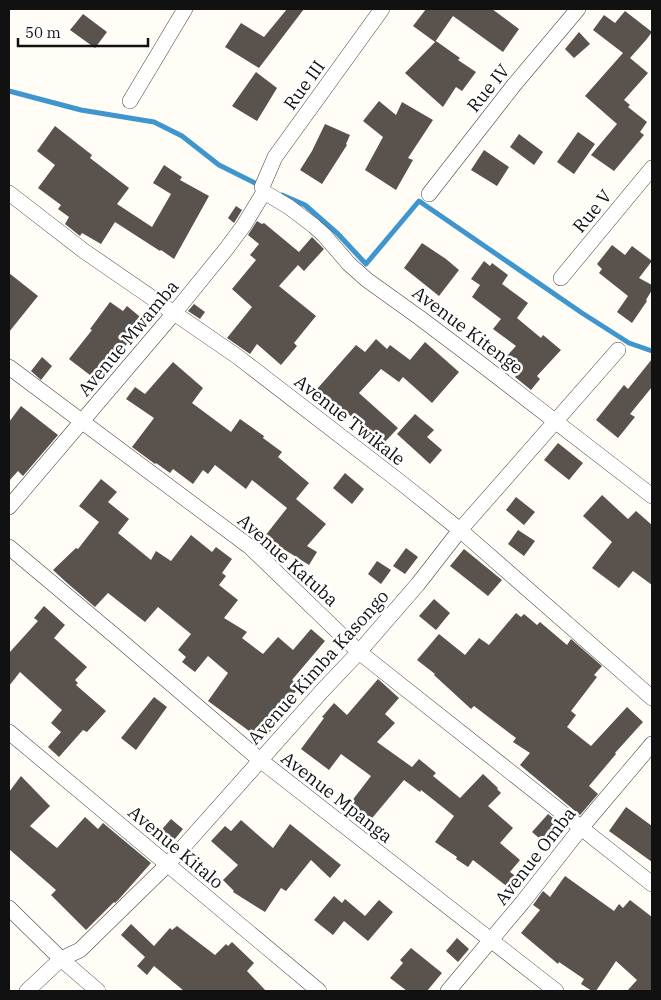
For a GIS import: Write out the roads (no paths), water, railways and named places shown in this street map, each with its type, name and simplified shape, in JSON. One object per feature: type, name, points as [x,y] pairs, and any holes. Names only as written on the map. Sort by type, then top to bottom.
[{"type":"street","points":[[130,100],[185,9]]},
{"type":"street","name":"Rue III","points":[[263,189],[275,157],[382,9]]},
{"type":"street","name":"Rue IV","points":[[429,194],[514,85],[578,9]]},
{"type":"street","name":"Rue V","points":[[561,278],[652,168]]},
{"type":"street","name":"Avenue Mwamba","points":[[9,507],[227,248],[244,225],[263,189]]},
{"type":"street","name":"Avenue Kitenge","points":[[263,189],[319,230],[366,280],[556,420],[652,496]]},
{"type":"street","name":"Avenue Twikale","points":[[9,193],[91,255],[245,362],[404,484],[460,530],[652,698]]},
{"type":"street","name":"Avenue Kimba Kasongo","points":[[27,991],[62,959],[80,950],[168,864],[359,652],[418,584],[460,530],[618,350]]},
{"type":"street","name":"Avenue Katuba","points":[[9,368],[250,547],[359,652],[652,884]]},
{"type":"street","name":"Avenue Mpanga","points":[[9,547],[260,760],[556,991]]},
{"type":"street","name":"Avenue Kitalo","points":[[9,732],[319,991]]},
{"type":"street","name":"Avenue Omba","points":[[448,991],[652,744]]},
{"type":"street","points":[[9,908],[98,991]]},
{"type":"waterway","points":[[9,91],[81,110],[154,122],[182,136],[219,165],[261,186]]},
{"type":"waterway","points":[[282,195],[305,205],[338,234],[366,264],[419,201],[582,313],[629,343],[652,351]]}]
